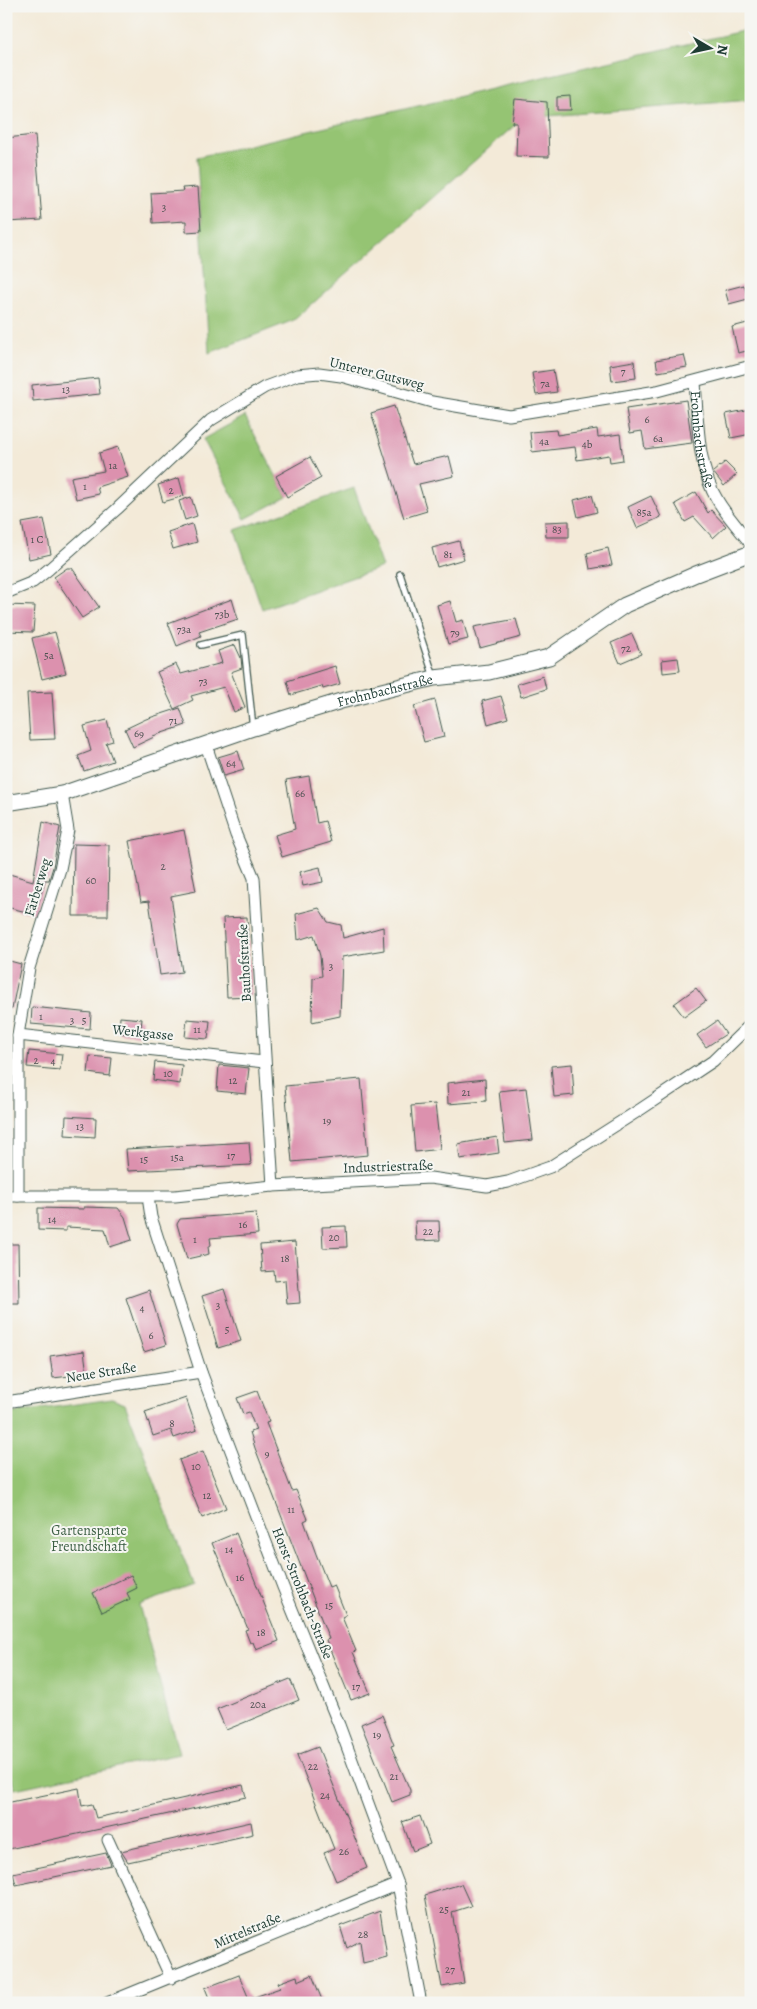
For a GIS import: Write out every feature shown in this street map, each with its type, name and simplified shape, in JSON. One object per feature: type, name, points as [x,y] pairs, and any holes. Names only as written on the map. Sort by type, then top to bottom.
[{"type":"street","name":"Unterer Gutsweg","points":[[6,593],[33,582],[50,569],[211,420],[265,387],[297,375],[319,373],[341,376],[432,402],[509,415],[605,401],[695,382],[751,366]]},
{"type":"street","name":"Frohnbachstraße","points":[[695,382],[699,436],[706,471],[717,500],[751,544]]},
{"type":"street","name":"Frohnbachstraße","points":[[6,803],[62,794],[253,728],[341,701],[434,678],[489,672],[548,657],[625,606],[696,574],[751,553]]},
{"type":"street","name":"Bauhofstraße","points":[[206,745],[236,836],[254,878],[273,1186]]},
{"type":"street","name":"Färberweg","points":[[18,1196],[18,1035],[29,968],[60,869],[68,830],[62,794]]},
{"type":"street","name":"Industriestraße","points":[[6,1196],[148,1197],[273,1186],[430,1178],[487,1186],[508,1182],[550,1167],[641,1109],[713,1061],[751,1024]]},
{"type":"street","name":"Werkgasse","points":[[18,1035],[264,1062]]},
{"type":"street","name":"Horst-Strohbach-Straße","points":[[148,1197],[152,1217],[201,1372],[282,1587],[339,1725],[398,1884],[421,2003]]},
{"type":"street","name":"Neue Straße","points":[[6,1402],[201,1372]]},
{"type":"street","points":[[108,1840],[171,1978]]},
{"type":"street","name":"Mittelstraße","points":[[107,2003],[398,1884]]},
{"type":"lane","points":[[400,574],[434,678]]},
{"type":"lane","points":[[202,645],[243,635],[253,728]]},
{"type":"green space","points":[[751,29],[751,100],[523,118],[294,320],[209,353],[197,157]]},
{"type":"green space","points":[[245,416],[287,497],[245,519],[203,439]]},
{"type":"green space","points":[[354,488],[382,567],[262,609],[235,530]]},
{"type":"green space","name":"Gartensparte Freundschaft","points":[[112,1399],[125,1404],[194,1585],[139,1605],[179,1754],[15,1789],[6,1759],[6,1414]]},
{"type":"building","points":[[570,96],[571,110],[557,110],[557,97]]},
{"type":"building","points":[[515,99],[547,102],[549,157],[516,156],[517,123],[512,123]]},
{"type":"building","points":[[35,135],[42,220],[6,222],[6,138]]},
{"type":"building","points":[[198,187],[201,231],[186,232],[186,221],[153,223],[151,193],[183,191],[182,188]]},
{"type":"building","points":[[744,285],[748,299],[729,304],[725,290]]},
{"type":"building","points":[[751,322],[751,350],[738,353],[732,327]]},
{"type":"building","points":[[684,355],[687,367],[658,372],[656,360]]},
{"type":"building","points":[[634,361],[636,378],[612,381],[610,365]]},
{"type":"building","points":[[553,370],[557,392],[536,395],[532,373]]},
{"type":"building","points":[[98,378],[100,394],[33,401],[32,385]]},
{"type":"building","points":[[686,400],[692,443],[645,449],[642,431],[630,433],[626,409]]},
{"type":"building","points":[[394,406],[413,464],[449,456],[454,476],[419,484],[427,511],[404,518],[371,413]]},
{"type":"building","points":[[751,409],[751,434],[731,438],[726,414]]},
{"type":"building","points":[[597,429],[598,437],[620,434],[623,460],[610,462],[609,455],[577,460],[575,447],[532,452],[530,432],[556,430],[557,435]]},
{"type":"building","points":[[118,447],[128,477],[97,487],[99,494],[76,499],[71,477],[104,471],[99,453]]},
{"type":"building","points":[[310,457],[321,478],[287,497],[276,476]]},
{"type":"building","points":[[725,462],[737,474],[724,486],[713,472]]},
{"type":"building","points":[[179,478],[184,496],[163,502],[158,485]]},
{"type":"building","points":[[696,492],[708,513],[711,510],[726,526],[713,538],[694,517],[685,522],[675,504]]},
{"type":"building","points":[[592,495],[597,512],[578,517],[574,500]]},
{"type":"building","points":[[651,496],[661,517],[637,528],[628,507]]},
{"type":"building","points":[[191,497],[197,516],[185,520],[179,501]]},
{"type":"building","points":[[44,519],[51,554],[29,559],[22,523]]},
{"type":"building","points":[[569,521],[569,537],[546,537],[545,522]]},
{"type":"building","points":[[192,524],[197,542],[173,549],[168,532]]},
{"type":"building","points":[[459,541],[464,559],[437,567],[432,548]]},
{"type":"building","points":[[608,548],[612,565],[590,569],[587,553]]},
{"type":"building","points":[[67,568],[72,568],[99,607],[82,618],[54,577]]},
{"type":"building","points":[[232,599],[238,619],[199,632],[201,636],[177,646],[168,623]]},
{"type":"building","points":[[450,601],[456,622],[463,620],[468,639],[448,644],[437,605]]},
{"type":"building","points":[[6,605],[35,606],[33,632],[6,631]]},
{"type":"building","points":[[516,619],[521,637],[480,648],[474,627]]},
{"type":"building","points":[[55,632],[66,673],[42,679],[32,638]]},
{"type":"building","points":[[632,634],[641,654],[620,663],[611,643]]},
{"type":"building","points":[[235,645],[241,658],[242,668],[231,672],[245,707],[234,712],[224,687],[191,696],[193,700],[174,709],[157,672],[176,664],[181,674],[222,663],[218,651]]},
{"type":"building","points":[[678,658],[680,671],[663,673],[662,660]]},
{"type":"building","points":[[335,666],[340,684],[323,689],[322,686],[291,695],[287,681]]},
{"type":"building","points":[[543,676],[546,689],[521,697],[517,684]]},
{"type":"building","points":[[52,692],[55,739],[30,740],[27,693]]},
{"type":"building","points":[[501,696],[508,718],[488,724],[482,701]]},
{"type":"building","points":[[435,700],[444,737],[424,742],[414,706]]},
{"type":"building","points":[[180,708],[186,725],[153,736],[133,747],[125,729],[146,719]]},
{"type":"building","points":[[107,720],[113,741],[106,743],[113,761],[84,771],[78,756],[91,751],[84,726]]},
{"type":"building","points":[[238,751],[244,770],[224,776],[218,757]]},
{"type":"building","points":[[309,776],[317,823],[325,821],[331,842],[282,857],[275,835],[295,829],[286,780]]},
{"type":"building","points":[[43,822],[60,827],[53,867],[49,880],[45,880],[35,914],[6,907],[6,873],[33,881]]},
{"type":"building","points":[[184,830],[196,891],[171,896],[182,972],[160,975],[149,901],[141,902],[129,841]]},
{"type":"building","points":[[74,844],[109,845],[108,916],[73,916]]},
{"type":"building","points":[[320,867],[323,882],[303,886],[300,872]]},
{"type":"building","points":[[319,908],[328,922],[341,925],[343,938],[383,927],[384,950],[342,957],[340,1016],[312,1022],[313,978],[322,976],[320,956],[314,935],[298,940],[296,914]]},
{"type":"building","points":[[247,917],[251,996],[227,997],[223,918]]},
{"type":"building","points":[[6,960],[21,964],[12,1009],[6,1009]]},
{"type":"building","points":[[696,988],[706,1001],[684,1017],[674,1004]]},
{"type":"building","points":[[32,1007],[91,1013],[90,1029],[31,1024]]},
{"type":"building","points":[[120,1017],[142,1019],[140,1035],[119,1033]]},
{"type":"building","points":[[187,1019],[210,1021],[208,1039],[185,1037]]},
{"type":"building","points":[[717,1021],[726,1034],[706,1047],[697,1035]]},
{"type":"building","points":[[29,1051],[62,1054],[60,1070],[27,1067]]},
{"type":"building","points":[[90,1056],[112,1058],[110,1076],[88,1073]]},
{"type":"building","points":[[155,1062],[182,1065],[180,1084],[153,1080]]},
{"type":"building","points":[[572,1064],[574,1095],[554,1097],[551,1066]]},
{"type":"building","points":[[219,1065],[249,1068],[246,1094],[217,1091]]},
{"type":"building","points":[[361,1079],[368,1155],[292,1162],[285,1086]]},
{"type":"building","points":[[485,1079],[486,1101],[448,1104],[447,1083]]},
{"type":"building","points":[[526,1088],[533,1140],[505,1143],[499,1091]]},
{"type":"building","points":[[435,1104],[440,1149],[415,1152],[411,1106]]},
{"type":"building","points":[[66,1116],[96,1118],[95,1137],[65,1135]]},
{"type":"building","points":[[497,1137],[499,1153],[460,1159],[458,1144]]},
{"type":"building","points":[[249,1142],[251,1165],[128,1171],[126,1149]]},
{"type":"building","points":[[84,1207],[118,1208],[125,1217],[132,1240],[110,1247],[105,1229],[66,1227],[66,1231],[38,1230],[38,1208],[84,1209]]},
{"type":"building","points":[[256,1213],[258,1234],[210,1238],[209,1254],[187,1259],[177,1224],[180,1219]]},
{"type":"building","points":[[415,1221],[439,1221],[440,1240],[416,1241]]},
{"type":"building","points":[[346,1226],[347,1247],[323,1248],[322,1227]]},
{"type":"building","points":[[295,1242],[300,1303],[287,1304],[285,1280],[275,1281],[274,1271],[262,1272],[260,1245]]},
{"type":"building","points":[[6,1244],[18,1244],[19,1303],[6,1303]]},
{"type":"building","points":[[224,1289],[241,1341],[218,1348],[202,1296]]},
{"type":"building","points":[[149,1290],[166,1345],[144,1352],[126,1298]]},
{"type":"building","points":[[84,1351],[87,1374],[53,1378],[50,1356]]},
{"type":"building","points":[[257,1391],[269,1422],[266,1423],[292,1491],[296,1490],[308,1519],[304,1521],[329,1587],[334,1585],[346,1615],[342,1617],[356,1651],[353,1652],[370,1693],[351,1700],[326,1640],[329,1639],[255,1448],[250,1432],[256,1430],[249,1412],[243,1414],[237,1398]]},
{"type":"building","points":[[186,1398],[197,1430],[174,1438],[171,1430],[153,1436],[145,1412]]},
{"type":"building","points":[[203,1451],[226,1508],[202,1518],[179,1460]]},
{"type":"building","points":[[236,1533],[279,1641],[256,1650],[253,1642],[250,1643],[245,1630],[248,1629],[212,1543]]},
{"type":"building","points":[[131,1575],[137,1588],[127,1593],[130,1599],[102,1612],[93,1593]]},
{"type":"building","points":[[290,1679],[299,1700],[226,1730],[217,1709]]},
{"type":"building","points":[[382,1715],[394,1745],[391,1746],[410,1790],[410,1795],[392,1802],[361,1724]]},
{"type":"building","points":[[318,1747],[367,1868],[336,1881],[324,1853],[334,1849],[297,1755]]},
{"type":"building","points":[[243,1785],[246,1797],[9,1849],[6,1834],[6,1803],[79,1788],[82,1806],[92,1804],[96,1818]]},
{"type":"building","points":[[420,1816],[430,1844],[413,1851],[402,1822]]},
{"type":"building","points":[[251,1822],[253,1834],[128,1862],[121,1851]]},
{"type":"building","points":[[106,1853],[111,1865],[16,1885],[13,1873]]},
{"type":"building","points":[[461,1884],[471,1906],[452,1912],[464,1983],[442,1987],[425,1895]]},
{"type":"building","points":[[380,1911],[387,1957],[363,1963],[360,1941],[347,1948],[340,1926]]},
{"type":"building","points":[[239,1975],[249,1999],[280,1988],[278,1983],[297,1976],[298,1981],[312,1975],[322,2000],[315,2003],[211,2003],[205,1988]]}]
